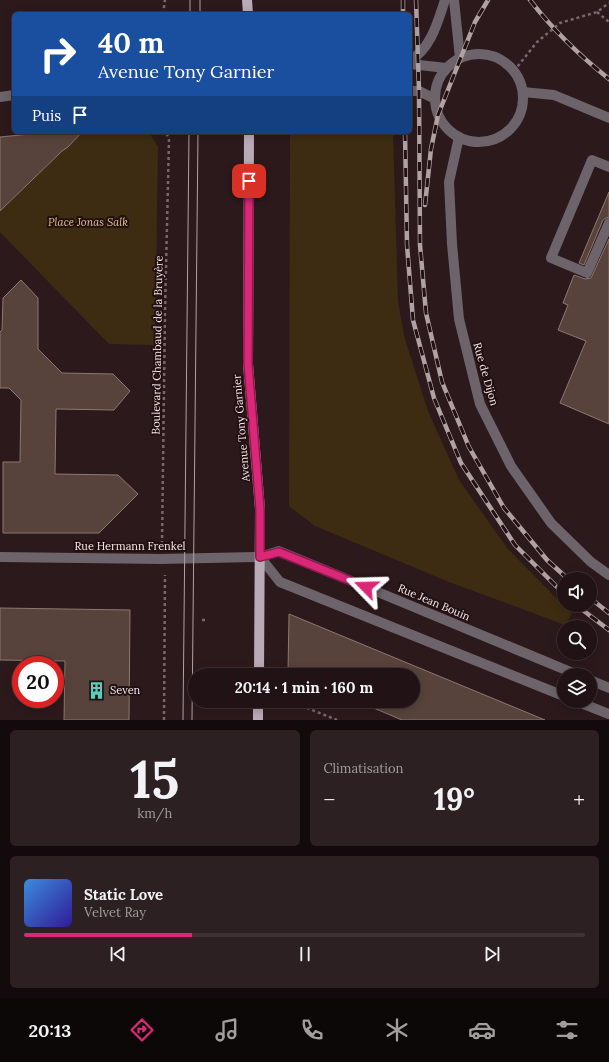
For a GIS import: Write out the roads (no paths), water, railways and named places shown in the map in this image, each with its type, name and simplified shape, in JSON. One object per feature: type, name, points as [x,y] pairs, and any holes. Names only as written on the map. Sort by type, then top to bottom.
[{"type":"main road","points":[[247,0],[248,12]]},
{"type":"main road","name":"Avenue Tony Garnier","points":[[249,134],[248,364],[260,509],[259,668]]},
{"type":"main road","points":[[258,708],[258,720]]},
{"type":"street","points":[[412,59],[417,56],[433,34],[445,0]]},
{"type":"street","points":[[454,0],[460,58]]},
{"type":"street","points":[[474,54],[489,55],[504,61],[514,71],[520,81],[523,92],[523,106],[518,119],[510,130],[499,138],[486,142],[472,142],[459,137],[450,131],[443,124],[438,115],[435,98],[436,88],[440,77],[446,68],[460,58],[474,54]]},
{"type":"street","points":[[412,64],[446,68]]},
{"type":"street","points":[[412,91],[419,91],[435,98]]},
{"type":"street","points":[[523,92],[554,95],[609,118]]},
{"type":"street","points":[[0,98],[12,95]]},
{"type":"street","name":"Rue de Dijon","points":[[459,137],[449,182],[453,252],[459,319],[480,404],[511,466],[551,523],[591,562],[609,575]]},
{"type":"street","points":[[609,167],[592,160],[551,258],[587,273],[609,223]]},
{"type":"street","name":"Rue Jean Bouin","points":[[260,557],[279,552],[561,668]]},
{"type":"street","name":"Rue Hermann Frenkel","points":[[0,557],[165,559],[260,557]]},
{"type":"street","points":[[260,557],[280,582],[557,693]]},
{"type":"street","points":[[597,683],[609,688]]},
{"type":"street","points":[[594,708],[609,714]]},
{"type":"tram line","points":[[190,0],[190,12]]},
{"type":"tram line","points":[[200,0],[200,12]]},
{"type":"tram line","points":[[183,720],[189,134]]},
{"type":"tram line","points":[[192,720],[198,134]]},
{"type":"railway","points":[[403,0],[403,12]]},
{"type":"railway","points":[[416,0],[419,91],[420,245],[426,313],[442,382],[469,447],[504,508],[547,560],[560,572]]},
{"type":"railway","points":[[425,205],[431,149],[438,115],[475,22],[488,0]]},
{"type":"railway","points":[[530,0],[567,42],[609,79]]},
{"type":"railway","points":[[405,134],[407,245],[413,320],[434,398],[461,463],[515,545],[557,587]]},
{"type":"railway","points":[[597,604],[609,613]]},
{"type":"railway","points":[[585,612],[609,630]]},
{"type":"place","name":"Seven","points":[[97,690]]},
{"type":"park label","name":"Place Jonas Salk","points":[[88,222]]}]
